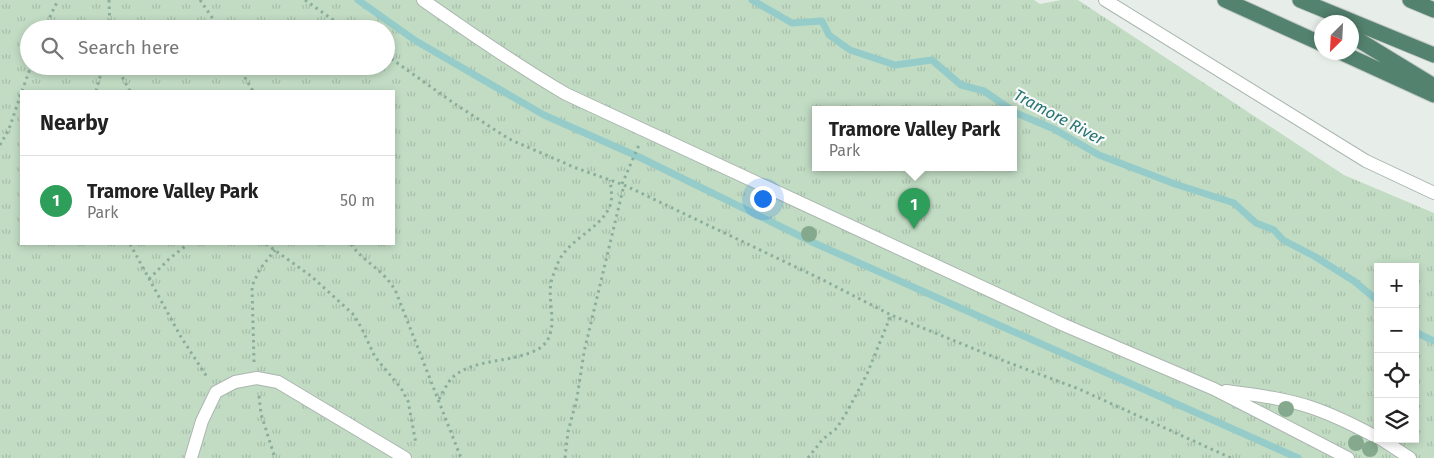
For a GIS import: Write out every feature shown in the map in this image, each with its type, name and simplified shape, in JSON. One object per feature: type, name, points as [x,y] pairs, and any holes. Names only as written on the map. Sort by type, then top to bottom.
[{"type":"highway","points":[[1225,0],[1314,40]]},
{"type":"highway","points":[[1291,0],[1317,15]]},
{"type":"highway","points":[[1300,0],[1434,55]]},
{"type":"highway","points":[[1410,0],[1434,10]]},
{"type":"highway","points":[[1359,40],[1434,86]]},
{"type":"highway","points":[[1357,60],[1434,95]]},
{"type":"lane","points":[[423,0],[490,47],[566,94],[1064,325],[1214,389],[1348,458]]},
{"type":"lane","points":[[1105,0],[1366,161],[1434,193]]},
{"type":"lane","points":[[191,458],[202,421],[216,392],[235,382],[256,378],[278,382],[406,458]]},
{"type":"lane","points":[[1214,389],[1282,399],[1310,407],[1340,418],[1374,435]]},
{"type":"lane","points":[[1387,443],[1410,458]]},
{"type":"path","points":[[48,20],[58,0]]},
{"type":"path","points":[[108,0],[109,20]]},
{"type":"path","points":[[200,0],[214,20]]},
{"type":"path","points":[[305,0],[333,20]]},
{"type":"path","points":[[395,61],[509,139],[576,168],[623,185],[823,280],[891,315],[999,360],[1079,389],[1231,458]]},
{"type":"path","points":[[23,90],[28,75]]},
{"type":"path","points":[[96,90],[100,75]]},
{"type":"path","points":[[121,75],[129,90]]},
{"type":"path","points":[[243,75],[252,90]]},
{"type":"path","points":[[0,145],[9,129],[20,98]]},
{"type":"path","points":[[565,458],[568,432],[577,398],[584,352],[623,185],[638,147]]},
{"type":"path","points":[[439,399],[451,379],[466,370],[491,361],[520,357],[541,347],[548,339],[553,322],[550,305],[551,283],[558,263],[570,246],[599,222],[610,207],[612,198],[610,180]]},
{"type":"path","points":[[130,245],[148,280],[181,337],[216,392]]},
{"type":"path","points":[[148,280],[169,259],[187,245]]},
{"type":"path","points":[[268,245],[311,276],[354,315],[375,357],[401,388],[408,401],[417,448]]},
{"type":"path","points":[[352,245],[358,254],[389,279],[396,292],[461,458]]},
{"type":"path","points":[[275,250],[260,269],[252,286],[254,368],[261,414],[275,458]]},
{"type":"path","points":[[808,458],[824,439],[837,428],[844,416],[866,374],[891,315]]},
{"type":"green space","points":[[0,0],[1034,0],[1040,4],[1061,0],[1078,0],[1344,175],[1434,213],[1434,458],[0,458]]},
{"type":"waterway","points":[[358,0],[386,20]]},
{"type":"waterway","name":"Tramore River","points":[[752,0],[792,23],[822,21],[829,35],[850,50],[895,65],[932,60],[961,85],[984,91],[1006,106]]},
{"type":"waterway","points":[[395,26],[416,41],[544,115],[639,157],[812,242],[1298,458]]},
{"type":"waterway","name":"Tramore River","points":[[1017,113],[1054,129],[1099,155],[1175,184],[1234,203],[1256,223],[1274,230],[1283,240],[1314,256],[1354,281],[1374,298]]},
{"type":"waterway","name":"Tramore River","points":[[1419,334],[1434,341]]},
{"type":"place","name":"Tramore Valley Park","points":[[914,229]]}]
